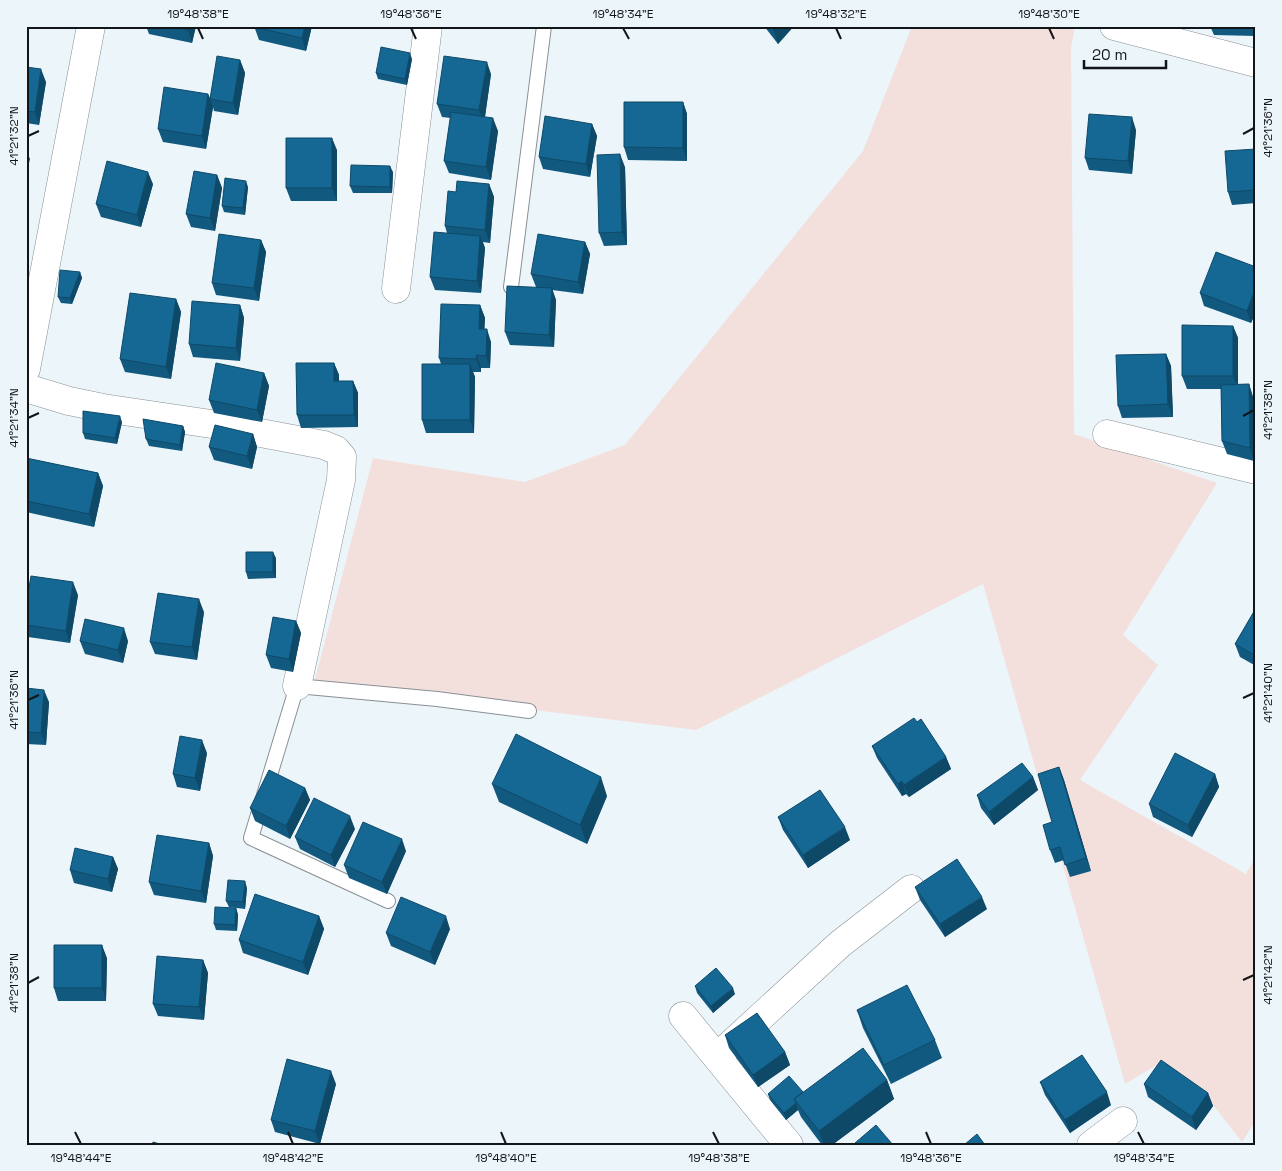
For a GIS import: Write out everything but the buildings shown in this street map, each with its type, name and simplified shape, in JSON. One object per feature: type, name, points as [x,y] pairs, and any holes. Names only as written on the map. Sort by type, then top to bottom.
[{"type":"street","points":[[26,369],[91,26]]},
{"type":"street","points":[[396,289],[428,26]]},
{"type":"street","points":[[1114,26],[1256,63]]},
{"type":"street","points":[[26,388],[69,401],[103,408],[218,424],[324,445],[336,450],[342,457],[341,480],[297,686]]},
{"type":"street","points":[[1106,434],[1256,470]]},
{"type":"street","points":[[717,1057],[840,944],[911,889]]},
{"type":"street","points":[[683,1016],[789,1145]]},
{"type":"street","points":[[1091,1145],[1123,1121]]},
{"type":"lane","points":[[511,287],[544,26]]},
{"type":"lane","points":[[388,902],[251,838],[297,686],[438,699],[529,712]]},
{"type":"shaded area","points":[[912,26],[1075,26],[1071,48],[1074,434],[1217,483],[1123,635],[1158,665],[1080,780],[1246,874],[1256,856],[1256,1120],[1242,1142],[1210,1101],[1155,1066],[1125,1084],[983,584],[696,730],[314,683],[373,458],[525,482],[625,445],[863,151]]}]
